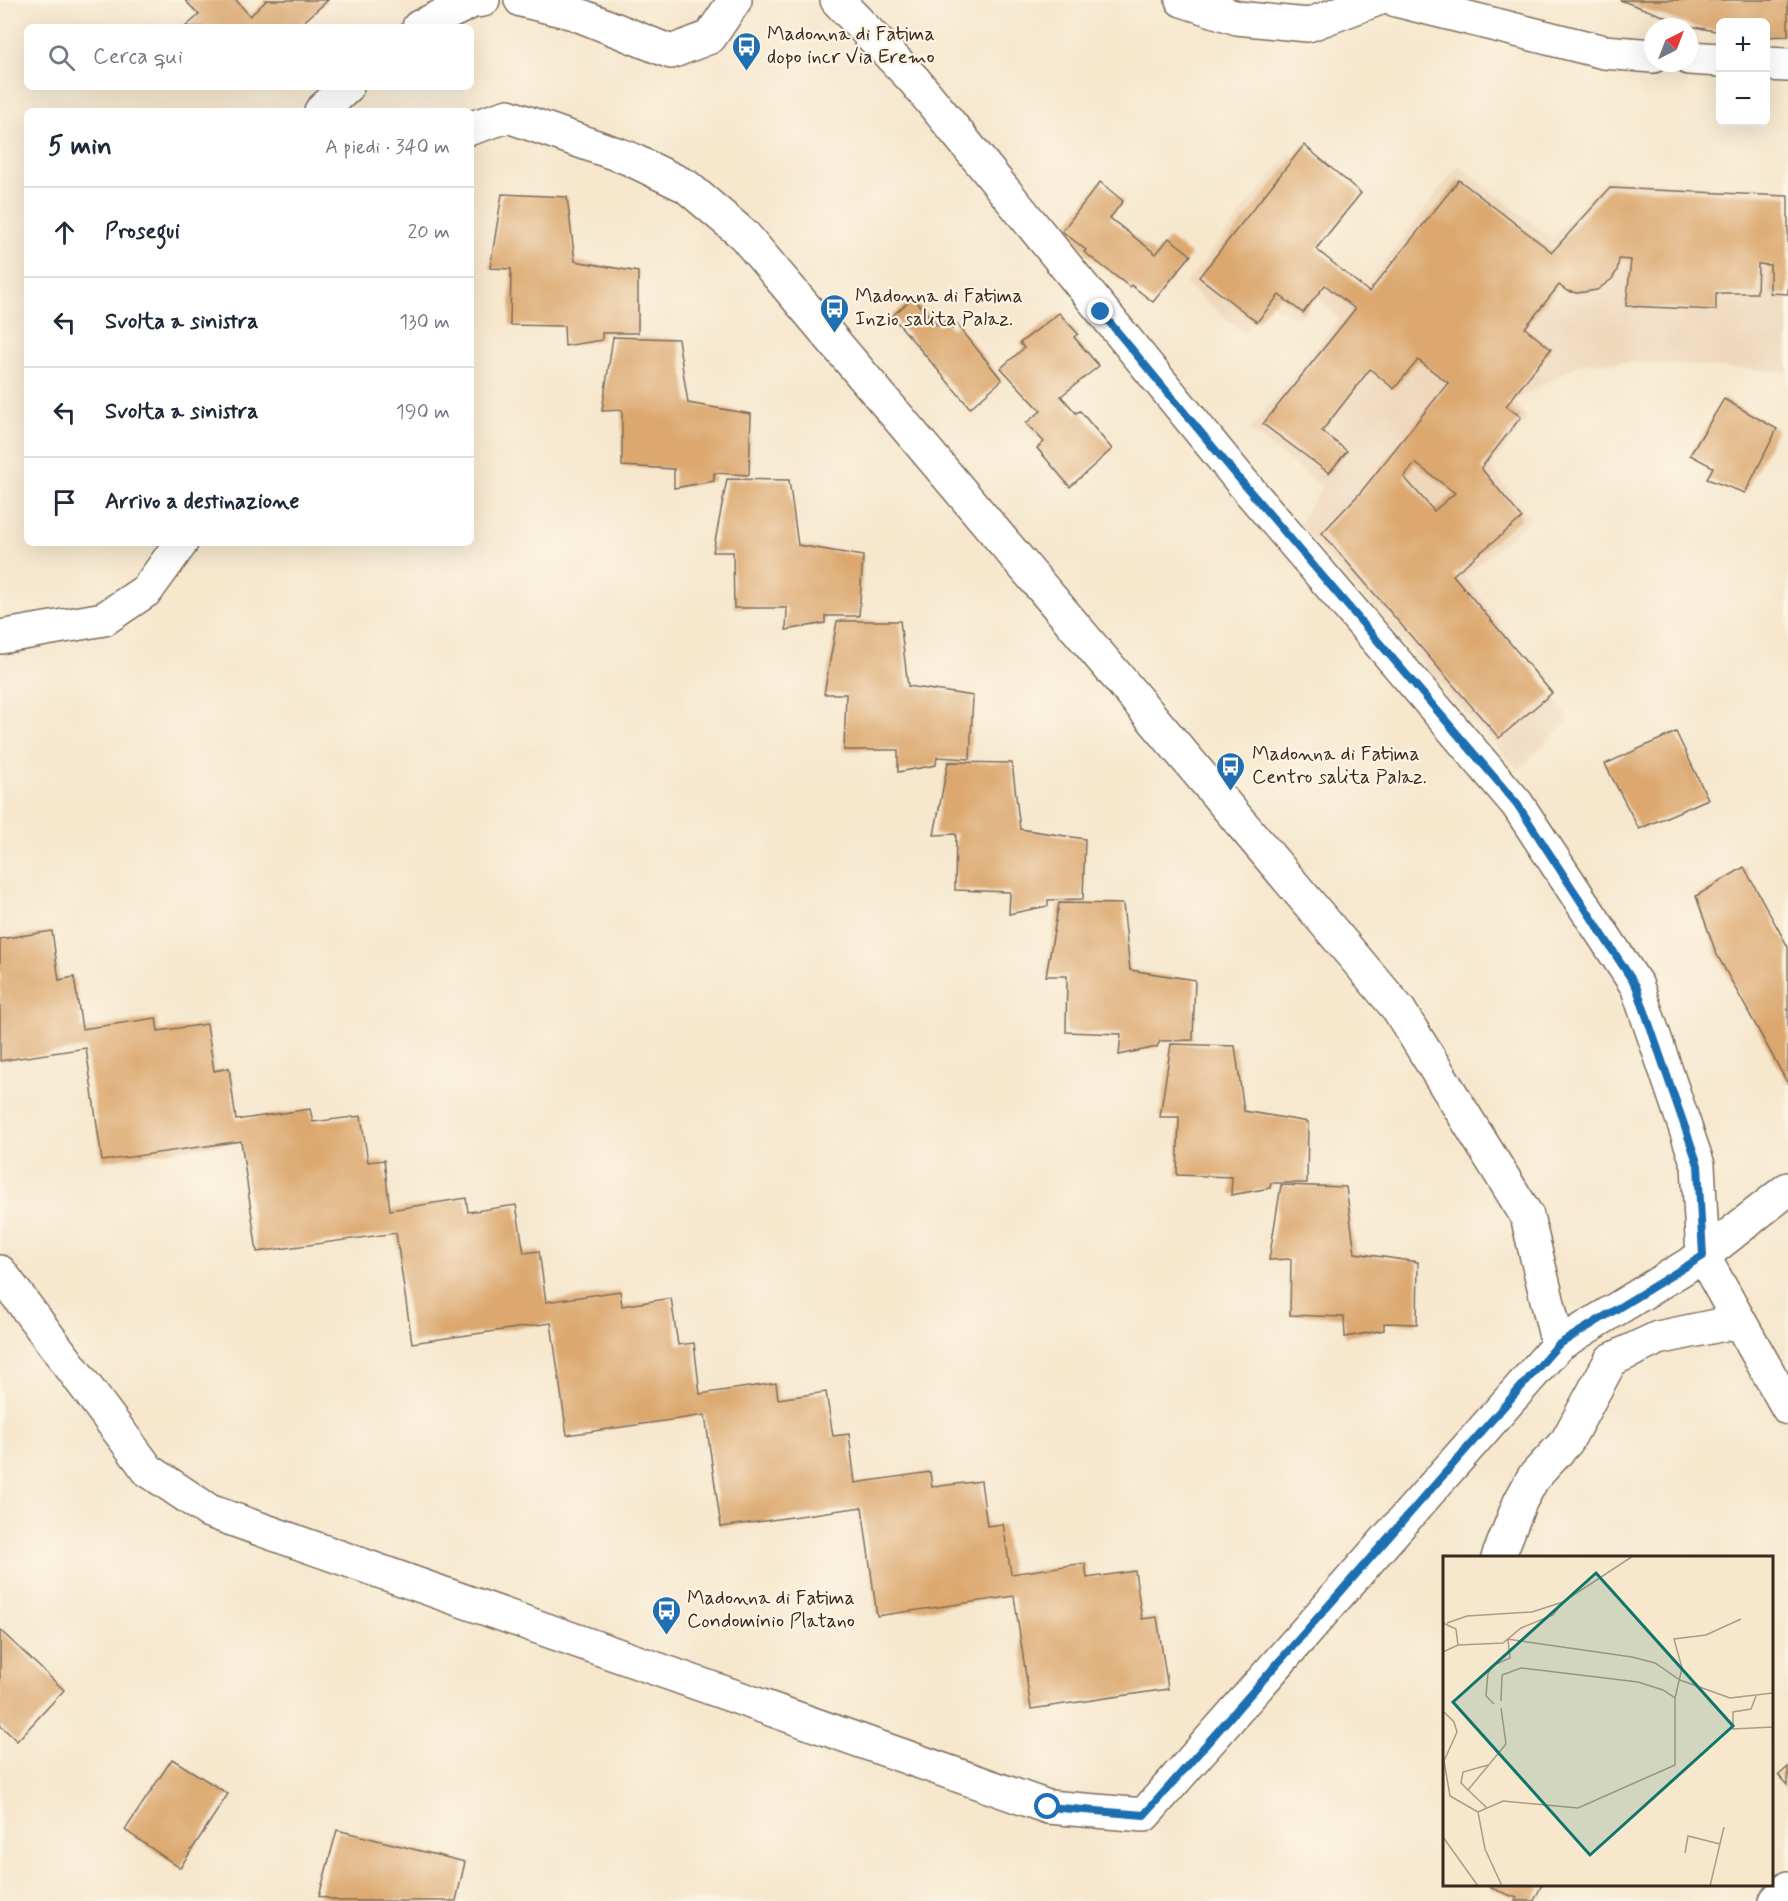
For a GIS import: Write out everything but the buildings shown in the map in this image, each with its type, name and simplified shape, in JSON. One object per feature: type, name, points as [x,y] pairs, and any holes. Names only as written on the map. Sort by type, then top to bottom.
[{"type":"street","points":[[425,24],[473,1],[483,0]]},
{"type":"street","points":[[520,0],[574,13],[671,52],[710,38],[735,0]]},
{"type":"street","points":[[837,0],[914,80],[1242,482],[1517,804],[1636,986],[1698,1165],[1703,1256],[1788,1408]]},
{"type":"street","points":[[1182,0],[1237,18],[1308,25],[1375,0]]},
{"type":"street","points":[[1396,0],[1604,52],[1644,55]]},
{"type":"street","points":[[1698,59],[1716,60]]},
{"type":"street","points":[[1770,64],[1788,65]]},
{"type":"street","points":[[324,108],[344,90]]},
{"type":"street","points":[[474,127],[508,116],[628,158],[686,186],[744,235],[1399,1010],[1527,1216],[1558,1345]]},
{"type":"street","points":[[0,637],[104,619],[147,590],[179,546]]},
{"type":"street","points":[[0,1272],[148,1470],[209,1510],[1048,1807],[1144,1815],[1558,1345],[1703,1256],[1788,1189]]},
{"type":"street","points":[[1498,1556],[1520,1502],[1533,1478],[1567,1441],[1611,1360],[1658,1338],[1739,1321]]},
{"type":"street","points":[[1776,1901],[1788,1888]]},
{"type":"shaded area","points":[[1290,153],[1353,201],[1309,259],[1358,299],[1458,165],[1552,238],[1607,178],[1788,193],[1788,372],[1638,362],[1581,363],[1514,401],[1527,418],[1490,467],[1531,519],[1464,576],[1570,719],[1518,770],[1299,524],[1322,487],[1250,430],[1339,319],[1317,296],[1297,320],[1270,303],[1244,334],[1186,284]]},
{"type":"place","name":"Madonna di Fatima dopo incr Via Eremo","points":[[746,72]]},
{"type":"place","name":"Madonna di Fatima Inzio salita Palaz.","points":[[834,334]]},
{"type":"place","name":"Madonna di Fatima Centro salita Palaz.","points":[[1231,792]]},
{"type":"place","name":"Madonna di Fatima Condominio Platano","points":[[666,1636]]},
{"type":"route","points":[[1048,1807],[1144,1815],[1558,1345],[1703,1256],[1698,1165],[1636,986],[1517,804],[1242,482],[1101,312]]}]
